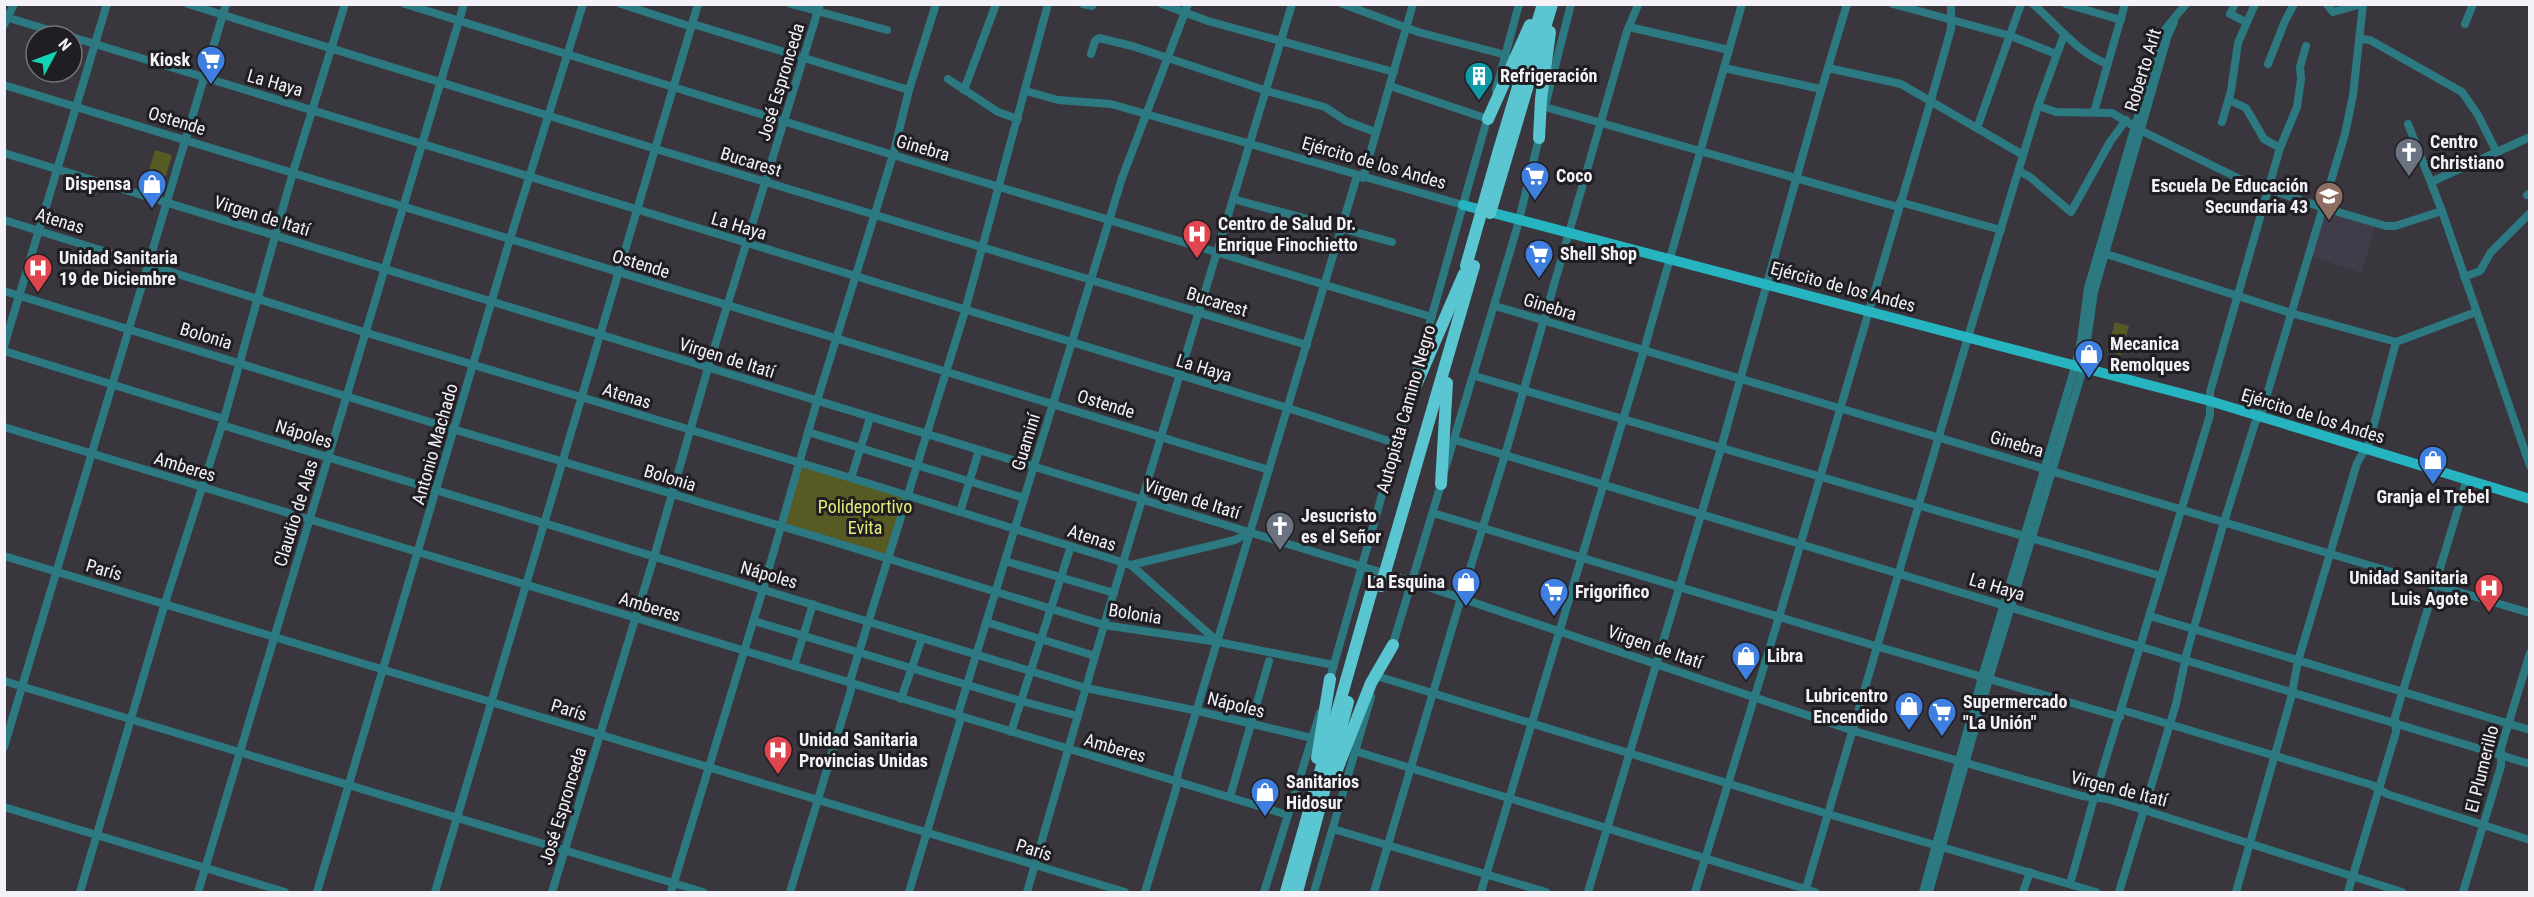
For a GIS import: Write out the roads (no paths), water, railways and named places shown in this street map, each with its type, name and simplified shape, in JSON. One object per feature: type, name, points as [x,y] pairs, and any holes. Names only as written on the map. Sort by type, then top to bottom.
[{"type":"highway","points":[[1488,119],[1537,4]]},
{"type":"highway","name":"Autopista Camino Negro","points":[[1504,151],[1543,4]]},
{"type":"highway","points":[[1539,138],[1541,99],[1553,4]]},
{"type":"highway","name":"Autopista Camino Negro","points":[[1387,554],[1468,269],[1553,4]]},
{"type":"highway","points":[[1410,399],[1468,269]]},
{"type":"highway","name":"Autopista Camino Negro","points":[[1286,892],[1313,814],[1377,584],[1461,313],[1468,269]]},
{"type":"highway","points":[[1441,484],[1445,399],[1461,313]]},
{"type":"highway","points":[[1313,814],[1371,683],[1393,645]]},
{"type":"highway","points":[[1313,814],[1330,680]]},
{"type":"highway","name":"Autopista Camino Negro","points":[[1297,892],[1313,814]]},
{"type":"main road","name":"Ejército de los Andes","points":[[1463,205],[2210,401],[2529,499]]},
{"type":"street","points":[[7,22],[14,4]]},
{"type":"street","points":[[4,346],[107,4]]},
{"type":"street","name":"Bucarest","points":[[188,4],[656,149],[1308,345]]},
{"type":"street","points":[[4,747],[226,4]]},
{"type":"street","points":[[80,892],[165,603],[223,422],[293,172],[345,4]]},
{"type":"street","name":"Ginebra","points":[[405,4],[893,155],[1432,317]]},
{"type":"street","name":"Claudio de Alas","points":[[198,892],[464,4]]},
{"type":"street","name":"Antonio Machado","points":[[317,892],[456,430],[510,239],[583,4]]},
{"type":"street","points":[[621,4],[805,57],[909,90]]},
{"type":"street","points":[[435,892],[698,4]]},
{"type":"street","points":[[791,4],[819,8],[887,30]]},
{"type":"street","points":[[672,892],[754,621],[854,276],[893,155],[909,90],[936,4]]},
{"type":"street","points":[[964,90],[996,4]]},
{"type":"street","points":[[790,892],[851,690],[850,684],[859,652],[965,311],[1048,4]]},
{"type":"street","points":[[1083,4],[1092,6],[1093,4]]},
{"type":"street","points":[[1162,4],[1187,9],[1280,42],[1394,72]]},
{"type":"street","points":[[1027,892],[1104,625],[1114,593],[1127,565],[1142,500],[1292,4]]},
{"type":"street","points":[[1343,4],[1407,27],[1506,55]]},
{"type":"street","points":[[1145,892],[1341,229],[1376,132],[1413,4]]},
{"type":"street","points":[[1264,892],[1330,680],[1398,444],[1519,4]]},
{"type":"street","points":[[1314,892],[1354,751],[1373,691],[1387,665],[1475,376],[1519,221],[1571,4]]},
{"type":"street","points":[[1481,892],[1644,350],[1742,4]]},
{"type":"street","points":[[1588,892],[1721,448],[1821,89],[1847,4]]},
{"type":"street","points":[[1893,4],[2011,36],[2056,54]]},
{"type":"street","points":[[1695,892],[1821,477],[1931,100],[1952,19],[1951,4]]},
{"type":"street","points":[[1977,128],[2021,4]]},
{"type":"street","points":[[2033,4],[2064,35],[2094,58],[2108,64]]},
{"type":"street","points":[[2066,4],[2088,7],[2121,20]]},
{"type":"street","points":[[2094,112],[2125,4]]},
{"type":"street","name":"Roberto Arlt","points":[[1939,846],[1985,678],[2089,337],[2092,300],[2102,252],[2138,129],[2162,33],[2186,4]]},
{"type":"street","points":[[2235,4],[2230,14],[2246,22]]},
{"type":"street","points":[[2222,122],[2229,100],[2238,43],[2254,4]]},
{"type":"street","points":[[2268,64],[2294,4]]},
{"type":"street","points":[[2119,892],[2170,726],[2193,629],[2224,522],[2291,313],[2350,115],[2363,5],[2333,12],[2327,4]]},
{"type":"street","points":[[2465,24],[2473,4]]},
{"type":"street","points":[[1374,892],[1505,455],[1629,27],[1638,5]]},
{"type":"street","name":"José Espronceda","points":[[552,892],[636,618],[708,368],[819,8]]},
{"type":"street","name":"Guaminí","points":[[909,892],[960,722],[976,654],[1109,219],[1122,178],[1187,9]]},
{"type":"street","name":"La Haya","points":[[7,22],[24,26]]},
{"type":"street","points":[[1629,27],[1729,50]]},
{"type":"street","points":[[1806,891],[2023,155],[2064,35]]},
{"type":"street","points":[[1091,54],[1095,41],[1099,38],[1168,57],[1267,91],[1324,107],[1346,121],[1376,132]]},
{"type":"street","points":[[2360,39],[2370,40],[2462,92],[2478,115],[2496,151]]},
{"type":"street","name":"La Haya","points":[[84,41],[1288,408],[1398,444]]},
{"type":"street","points":[[2070,884],[2160,576],[2210,415],[2210,392],[2280,148],[2296,107],[2301,79],[2300,67],[2306,46]]},
{"type":"street","points":[[1724,68],[1821,89]]},
{"type":"street","points":[[1828,68],[1896,82],[1931,100],[2023,155]]},
{"type":"street","points":[[948,79],[998,112],[1018,119]]},
{"type":"street","name":"Ostende","points":[[4,85],[1269,470]]},
{"type":"street","points":[[1390,86],[1488,119]]},
{"type":"street","name":"Ejército de los Andes","points":[[1026,92],[1058,100],[1103,102],[1463,205]]},
{"type":"street","points":[[2229,100],[2246,108],[2264,139],[2280,148]]},
{"type":"street","points":[[2038,106],[2056,112],[2109,112],[2138,129],[2244,181],[2321,207],[2390,226],[2442,211]]},
{"type":"street","points":[[1545,107],[1899,205],[2001,230]]},
{"type":"street","points":[[2019,171],[2030,177],[2071,212],[2110,142],[2126,120]]},
{"type":"street","points":[[2408,124],[2442,211],[2522,438],[2529,466]]},
{"type":"street","points":[[2431,182],[2529,137]]},
{"type":"street","name":"Virgen de Itatí","points":[[4,153],[1413,582],[1854,731],[2082,796],[2107,799],[2402,892]]},
{"type":"street","points":[[1233,199],[1392,242]]},
{"type":"street","points":[[2464,277],[2479,272],[2492,250],[2529,213]]},
{"type":"street","name":"Atenas","points":[[4,220],[364,332],[851,478],[1127,565],[1218,642]]},
{"type":"street","points":[[2102,252],[2291,313],[2396,342],[2476,312]]},
{"type":"street","name":"Bolonia","points":[[4,291],[1104,625],[1218,642],[1334,664]]},
{"type":"street","name":"Ginebra","points":[[1495,306],[2529,613]]},
{"type":"street","points":[[2236,892],[2329,554],[2357,463],[2366,449],[2396,342]]},
{"type":"street","name":"Nápoles","points":[[4,351],[114,384],[328,457],[437,491],[1086,688],[1312,738]]},
{"type":"street","points":[[1475,376],[2160,576]]},
{"type":"street","points":[[851,478],[870,418]]},
{"type":"street","name":"Amberes","points":[[4,427],[1287,815]]},
{"type":"street","points":[[808,432],[1024,498]]},
{"type":"street","name":"La Haya","points":[[1455,440],[2529,764]]},
{"type":"street","points":[[960,512],[979,450]]},
{"type":"street","points":[[2348,892],[2379,789],[2396,724],[2395,717],[2467,479]]},
{"type":"street","points":[[1432,513],[1985,678],[2275,756],[2372,785],[2529,840]]},
{"type":"street","points":[[1127,565],[1235,540],[1250,532]]},
{"type":"street","points":[[1011,732],[1071,546]]},
{"type":"street","name":"París","points":[[4,556],[1125,892]]},
{"type":"street","points":[[1005,561],[1114,593]]},
{"type":"street","points":[[794,666],[813,604]]},
{"type":"street","points":[[2150,616],[2529,730]]},
{"type":"street","points":[[754,621],[1078,716]]},
{"type":"street","points":[[986,622],[1095,656]]},
{"type":"street","points":[[901,699],[922,638]]},
{"type":"street","name":"El Plumerillo","points":[[2463,892],[2500,766],[2508,723],[2529,653]]},
{"type":"street","points":[[1230,796],[1269,661]]},
{"type":"street","points":[[1380,677],[1828,814],[2096,892]]},
{"type":"street","points":[[4,681],[703,892]]},
{"type":"street","points":[[1354,751],[1815,892]]},
{"type":"street","points":[[4,807],[285,892]]},
{"type":"street","points":[[1333,829],[1546,892]]},
{"type":"street","points":[[1923,892],[1939,846]]},
{"type":"street","points":[[1929,892],[1939,846]]},
{"type":"street","points":[[2024,892],[2030,872]]},
{"type":"place","name":"Kiosk","points":[[211,86]]},
{"type":"place","name":"Refrigeración","points":[[1479,102]]},
{"type":"place","name":"Centro Christiano","points":[[2409,178]]},
{"type":"place","name":"Coco","points":[[1535,202]]},
{"type":"place","name":"Dispensa","points":[[152,210]]},
{"type":"place","name":"Escuela De Educación Secundaria 43","points":[[2329,222]]},
{"type":"place","name":"Centro de Salud Dr. Enrique Finochietto","points":[[1197,260]]},
{"type":"place","name":"Shell Shop","points":[[1539,280]]},
{"type":"place","name":"Unidad Sanitaria 19 de Diciembre","points":[[38,294]]},
{"type":"place","name":"Mecanica Remolques","points":[[2089,380]]},
{"type":"place","name":"Granja el Trebel","points":[[2433,486]]},
{"type":"place","name":"Jesucristo es el Señor","points":[[1280,552]]},
{"type":"place","name":"La Esquina","points":[[1466,608]]},
{"type":"place","name":"Unidad Sanitaria Luis Agote","points":[[2489,614]]},
{"type":"place","name":"Frigorifico","points":[[1554,618]]},
{"type":"place","name":"Libra","points":[[1746,682]]},
{"type":"place","name":"Lubricentro Encendido","points":[[1909,732]]},
{"type":"place","name":"Supermercado \"La Unión\"","points":[[1942,738]]},
{"type":"place","name":"Unidad Sanitaria Provincias Unidas","points":[[778,776]]},
{"type":"place","name":"Sanitarios Hidosur","points":[[1265,818]]},
{"type":"park label","name":"Polideportivo Evita","points":[[865,517]]}]
